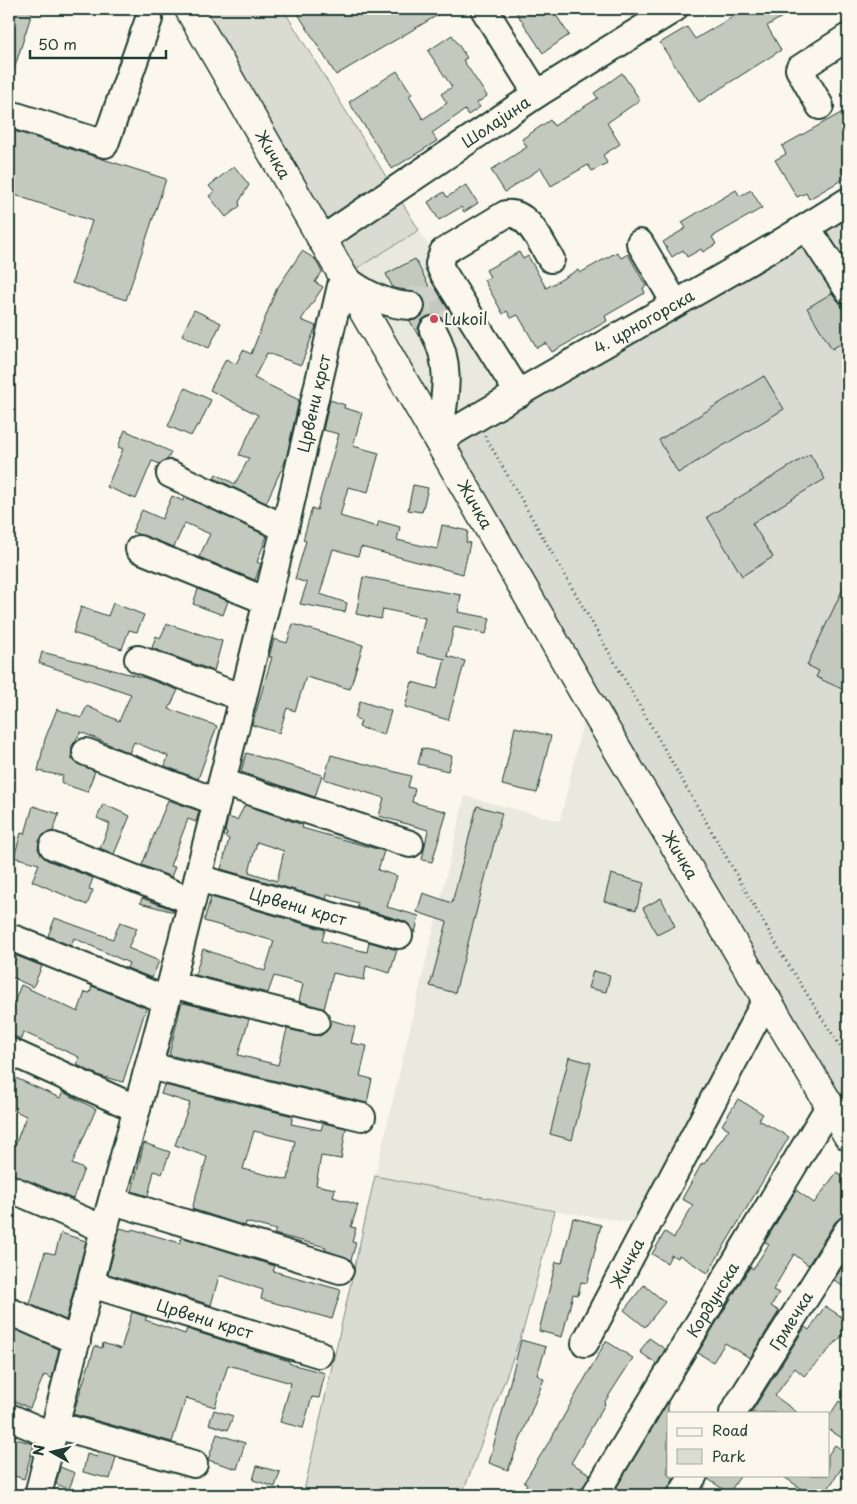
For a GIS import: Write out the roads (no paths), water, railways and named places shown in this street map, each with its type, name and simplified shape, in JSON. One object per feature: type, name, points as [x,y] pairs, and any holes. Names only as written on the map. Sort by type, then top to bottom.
[{"type":"main road","name":"Жичка","points":[[189,9],[321,240],[481,511],[588,700],[848,1136]]},
{"type":"street","points":[[484,9],[537,94]]},
{"type":"street","name":"Шолајина","points":[[321,240],[537,94],[674,9]]},
{"type":"street","points":[[9,117],[10,114],[105,144],[149,19]]},
{"type":"street","points":[[820,106],[799,68],[848,37]]},
{"type":"street","name":"4. црногорска","points":[[438,441],[806,228],[848,201]]},
{"type":"street","points":[[518,394],[442,271],[440,258],[444,252],[506,214],[511,213],[524,218],[551,259]]},
{"type":"street","points":[[806,228],[848,290]]},
{"type":"street","points":[[640,243],[674,303]]},
{"type":"street","points":[[343,277],[372,296],[405,304]]},
{"type":"street","name":"Црвени крст","points":[[38,1495],[104,1229],[195,890],[285,528],[343,277]]},
{"type":"street","points":[[438,441],[447,374],[440,326]]},
{"type":"street","points":[[170,474],[285,528]]},
{"type":"street","points":[[139,549],[267,601]]},
{"type":"street","points":[[138,658],[243,698]]},
{"type":"street","points":[[86,752],[219,792],[410,844]]},
{"type":"street","name":"Црвени крст","points":[[53,846],[195,890],[399,934]]},
{"type":"street","points":[[15,939],[168,992],[316,1021]]},
{"type":"street","name":"Жичка","points":[[585,1343],[767,998]]},
{"type":"street","points":[[9,1051],[137,1109]]},
{"type":"street","points":[[149,1066],[362,1117]]},
{"type":"street","name":"Кордунска","points":[[595,1495],[830,1105]]},
{"type":"street","points":[[9,1188],[104,1229]]},
{"type":"street","points":[[113,1201],[340,1270]]},
{"type":"street","name":"Грмечка","points":[[734,1412],[848,1230]]},
{"type":"street","name":"Црвени крст","points":[[91,1284],[319,1354]]},
{"type":"street","points":[[9,1311],[77,1341]]},
{"type":"street","points":[[9,1417],[54,1431],[194,1464]]},
{"type":"street","points":[[681,1495],[693,1476]]},
{"type":"tunnel","points":[[409,302],[419,299],[432,300],[448,322]]},
{"type":"place","name":"Lukoil","points":[[434,319]]}]
